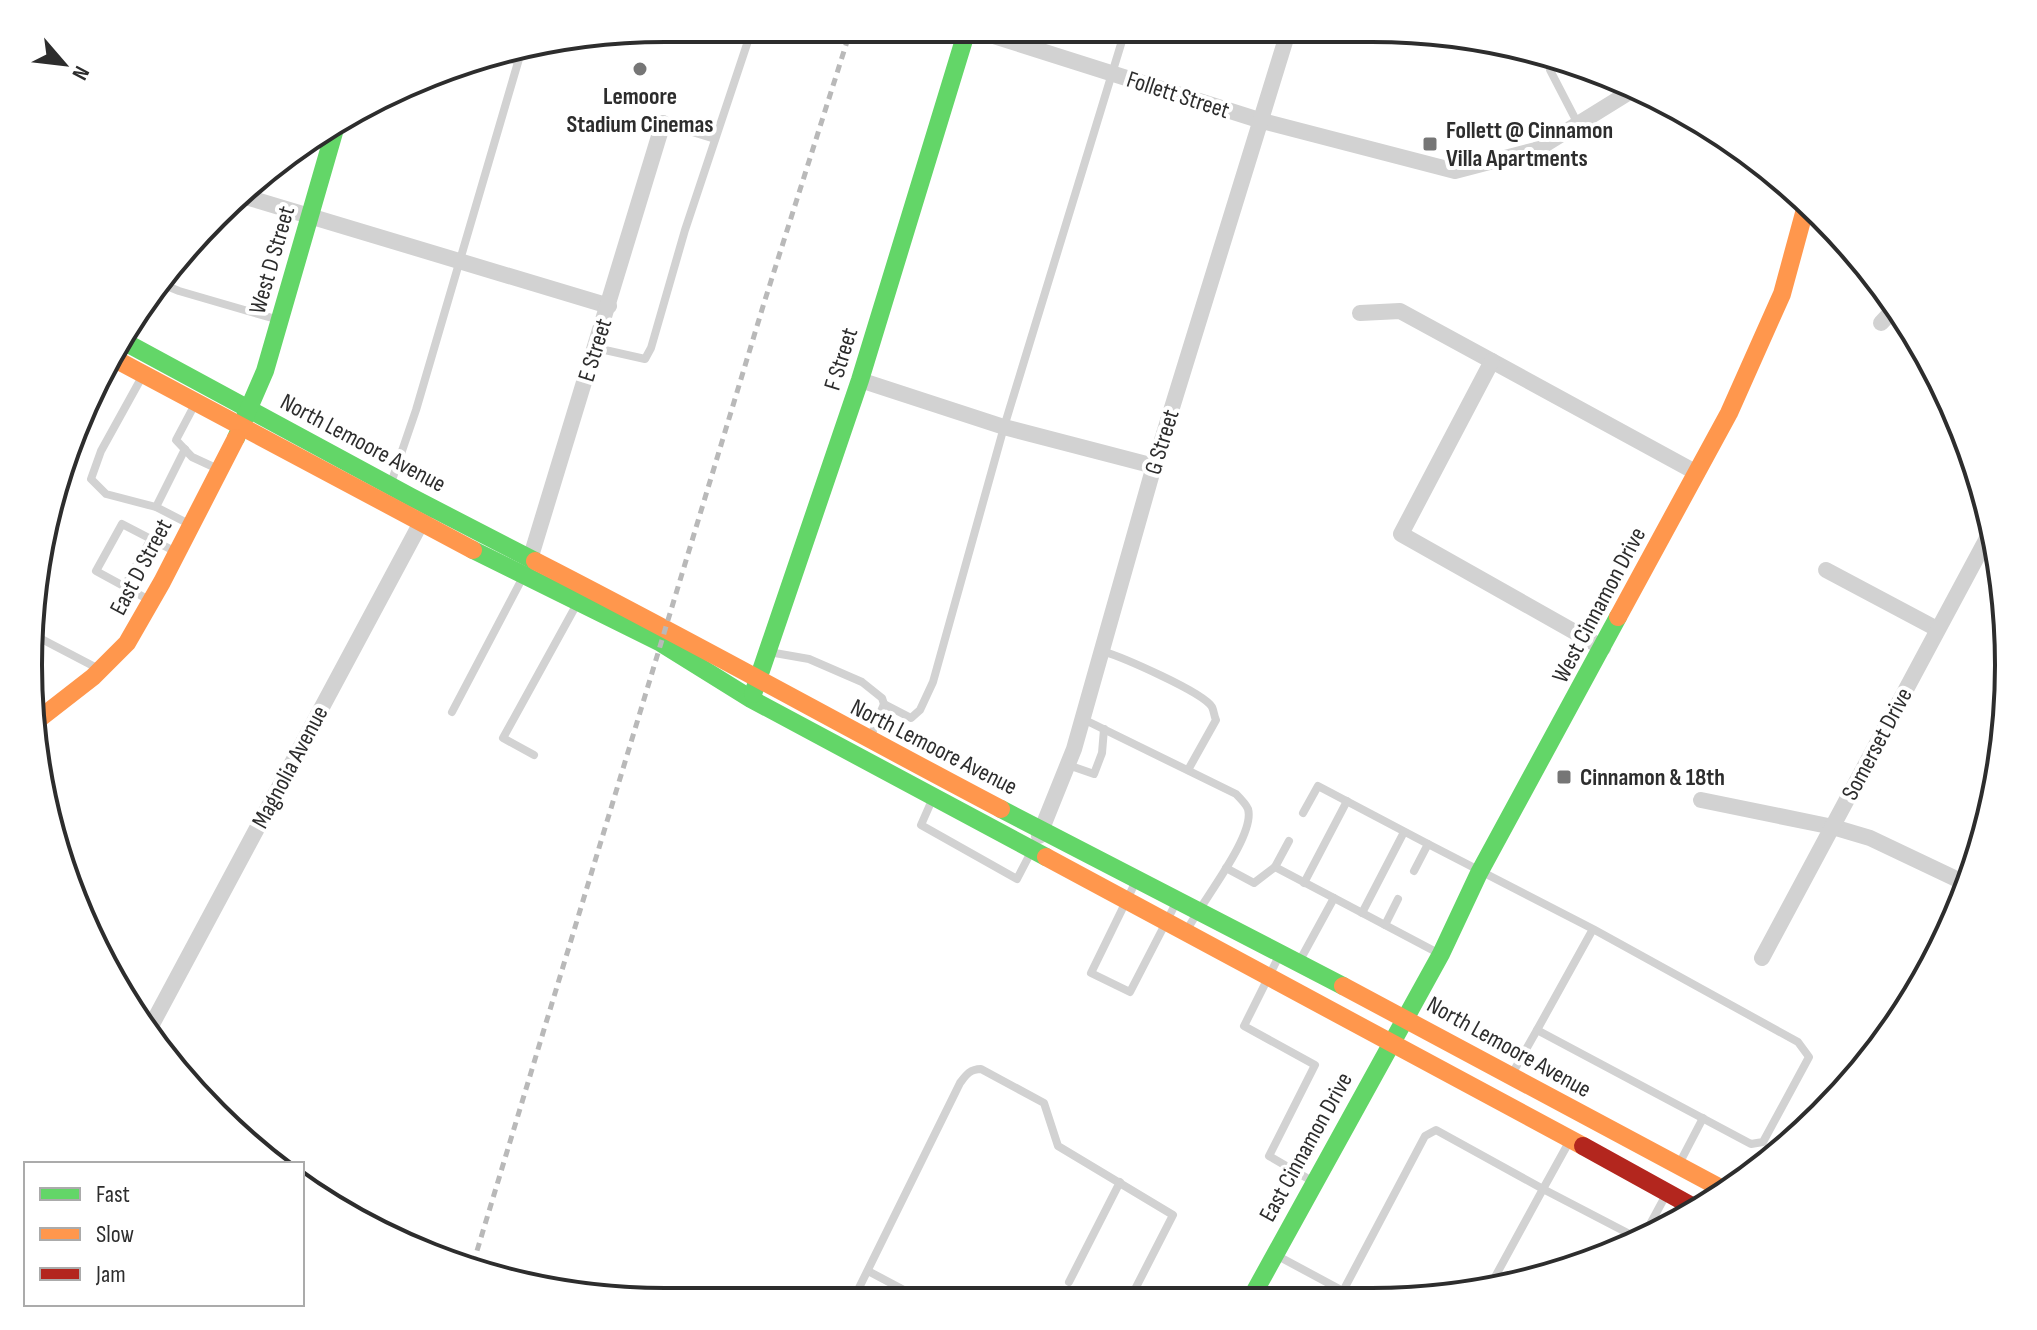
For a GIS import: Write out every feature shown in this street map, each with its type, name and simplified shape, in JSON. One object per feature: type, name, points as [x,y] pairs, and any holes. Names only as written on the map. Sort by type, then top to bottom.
[{"type":"main road","name":"F Street","points":[[755,690],[860,380],[963,42]]},
{"type":"main road","name":"West D Street","points":[[246,418],[265,371],[332,138]]},
{"type":"main road","name":"West Cinnamon Drive","points":[[1405,1018],[1441,954],[1479,873],[1751,369],[1782,294],[1803,215]]},
{"type":"main road","name":"North Lemoore Avenue","points":[[130,345],[421,524],[527,568],[582,595],[666,628],[755,690],[933,797],[1686,1203]]},
{"type":"main road","name":"North Lemoore Avenue","points":[[120,362],[196,401],[246,418],[430,506],[527,568]]},
{"type":"main road","name":"East D Street","points":[[44,715],[100,670],[127,643],[246,418]]},
{"type":"main road","name":"North Lemoore Avenue","points":[[755,690],[869,740],[1138,878],[1715,1185]]},
{"type":"main road","name":"East Cinnamon Drive","points":[[1257,1288],[1405,1018]]},
{"type":"street","name":"Follett Street","points":[[1012,42],[1262,121],[1455,171],[1536,150],[1624,95]]},
{"type":"street","name":"G Street","points":[[1033,849],[1068,765],[1083,718],[1154,466],[1285,42]]},
{"type":"street","name":"E Street","points":[[527,568],[663,123]]},
{"type":"street","points":[[252,199],[609,306]]},
{"type":"street","points":[[1360,313],[1400,311],[1697,473]]},
{"type":"street","points":[[1881,323],[1888,316]]},
{"type":"street","points":[[1492,361],[1401,534],[1603,648]]},
{"type":"street","points":[[860,380],[1004,427],[1154,466]]},
{"type":"street","name":"Magnolia Avenue","points":[[154,1021],[430,506]]},
{"type":"street","name":"Somerset Drive","points":[[1762,958],[1983,545]]},
{"type":"street","points":[[1826,570],[1937,629]]},
{"type":"street","points":[[1701,800],[1833,827],[1896,848],[1957,879]]},
{"type":"lane","points":[[596,348],[645,359],[651,348],[685,230],[748,42]]},
{"type":"lane","points":[[884,704],[911,718],[920,710],[933,682],[1004,427],[1122,42]]},
{"type":"lane","points":[[390,486],[416,410],[519,60]]},
{"type":"lane","points":[[1551,68],[1578,124]]},
{"type":"lane","points":[[663,123],[715,139]]},
{"type":"lane","points":[[170,287],[279,320]]},
{"type":"lane","points":[[143,374],[101,451],[91,479],[106,494],[156,507],[191,524]]},
{"type":"lane","points":[[196,401],[176,440],[192,457],[219,470]]},
{"type":"lane","points":[[156,507],[185,449]]},
{"type":"lane","points":[[151,601],[96,571],[122,524],[177,552]]},
{"type":"lane","points":[[124,587],[151,539]]},
{"type":"lane","points":[[452,712],[527,568]]},
{"type":"lane","points":[[534,755],[503,738],[582,595]]},
{"type":"lane","points":[[43,640],[100,670]]},
{"type":"lane","points":[[1102,651],[1124,658],[1212,706],[1216,720],[1188,770]]},
{"type":"lane","points":[[769,652],[809,659],[862,682],[882,698],[884,704],[869,740]]},
{"type":"lane","points":[[1083,718],[1236,794],[1248,809],[1248,828],[1219,882],[1197,909],[1186,932]]},
{"type":"lane","points":[[1068,765],[1094,774],[1102,753],[1104,729]]},
{"type":"lane","points":[[942,778],[921,825],[1017,879],[1033,849]]},
{"type":"lane","points":[[1303,813],[1318,786],[1479,873],[1593,929],[1798,1042],[1809,1057],[1763,1142],[1751,1144],[1537,1030]]},
{"type":"lane","points":[[1304,883],[1347,801]]},
{"type":"lane","points":[[1362,913],[1404,832]]},
{"type":"lane","points":[[1226,868],[1254,883],[1275,867],[1289,841]]},
{"type":"lane","points":[[1414,871],[1428,844]]},
{"type":"lane","points":[[1275,867],[1441,954]]},
{"type":"lane","points":[[1138,878],[1091,973],[1130,992],[1178,900]]},
{"type":"lane","points":[[1299,963],[1334,898]]},
{"type":"lane","points":[[1385,925],[1398,899]]},
{"type":"lane","points":[[1511,1076],[1593,929]]},
{"type":"lane","points":[[1280,953],[1244,1026],[1315,1065],[1269,1156],[1314,1183]]},
{"type":"lane","points":[[859,1288],[960,1083],[974,1069],[981,1069],[1044,1103],[1058,1146],[1173,1215],[1136,1288]]},
{"type":"lane","points":[[1678,1166],[1703,1118]]},
{"type":"lane","points":[[1345,1288],[1425,1136],[1436,1130],[1627,1233]]},
{"type":"lane","points":[[1496,1276],[1569,1141]]},
{"type":"lane","points":[[1069,1282],[1120,1182]]},
{"type":"lane","points":[[1651,1222],[1667,1193]]},
{"type":"lane","points":[[1275,1254],[1337,1288]]},
{"type":"lane","points":[[868,1271],[900,1288]]},
{"type":"railway","points":[[475,1258],[764,303],[847,42]]},
{"type":"traffic: fast","points":[[753,694],[860,380],[963,42]]},
{"type":"traffic: fast","points":[[236,438],[265,371],[332,138]]},
{"type":"traffic: fast","points":[[130,345],[535,561]]},
{"type":"traffic: fast","points":[[473,550],[661,643],[751,699],[1046,857]]},
{"type":"traffic: fast","points":[[1257,1288],[1441,954],[1479,873],[1618,617]]},
{"type":"traffic: fast","points":[[1001,809],[1343,986]]},
{"type":"traffic: slow","points":[[1618,617],[1729,413],[1782,294],[1803,215]]},
{"type":"traffic: slow","points":[[120,362],[473,550]]},
{"type":"traffic: slow","points":[[44,715],[93,677],[127,643],[236,438]]},
{"type":"traffic: slow","points":[[535,561],[1001,809]]},
{"type":"traffic: slow","points":[[1046,857],[1583,1146]]},
{"type":"traffic: slow","points":[[1343,986],[1715,1185]]},
{"type":"traffic: jam","points":[[1583,1146],[1687,1203]]},
{"type":"place","name":"Lemoore Stadium Cinemas","points":[[640,69]]},
{"type":"place","name":"Follett @ Cinnamon Villa Apartments","points":[[1430,144]]},
{"type":"place","name":"Cinnamon & 18th","points":[[1564,777]]}]
